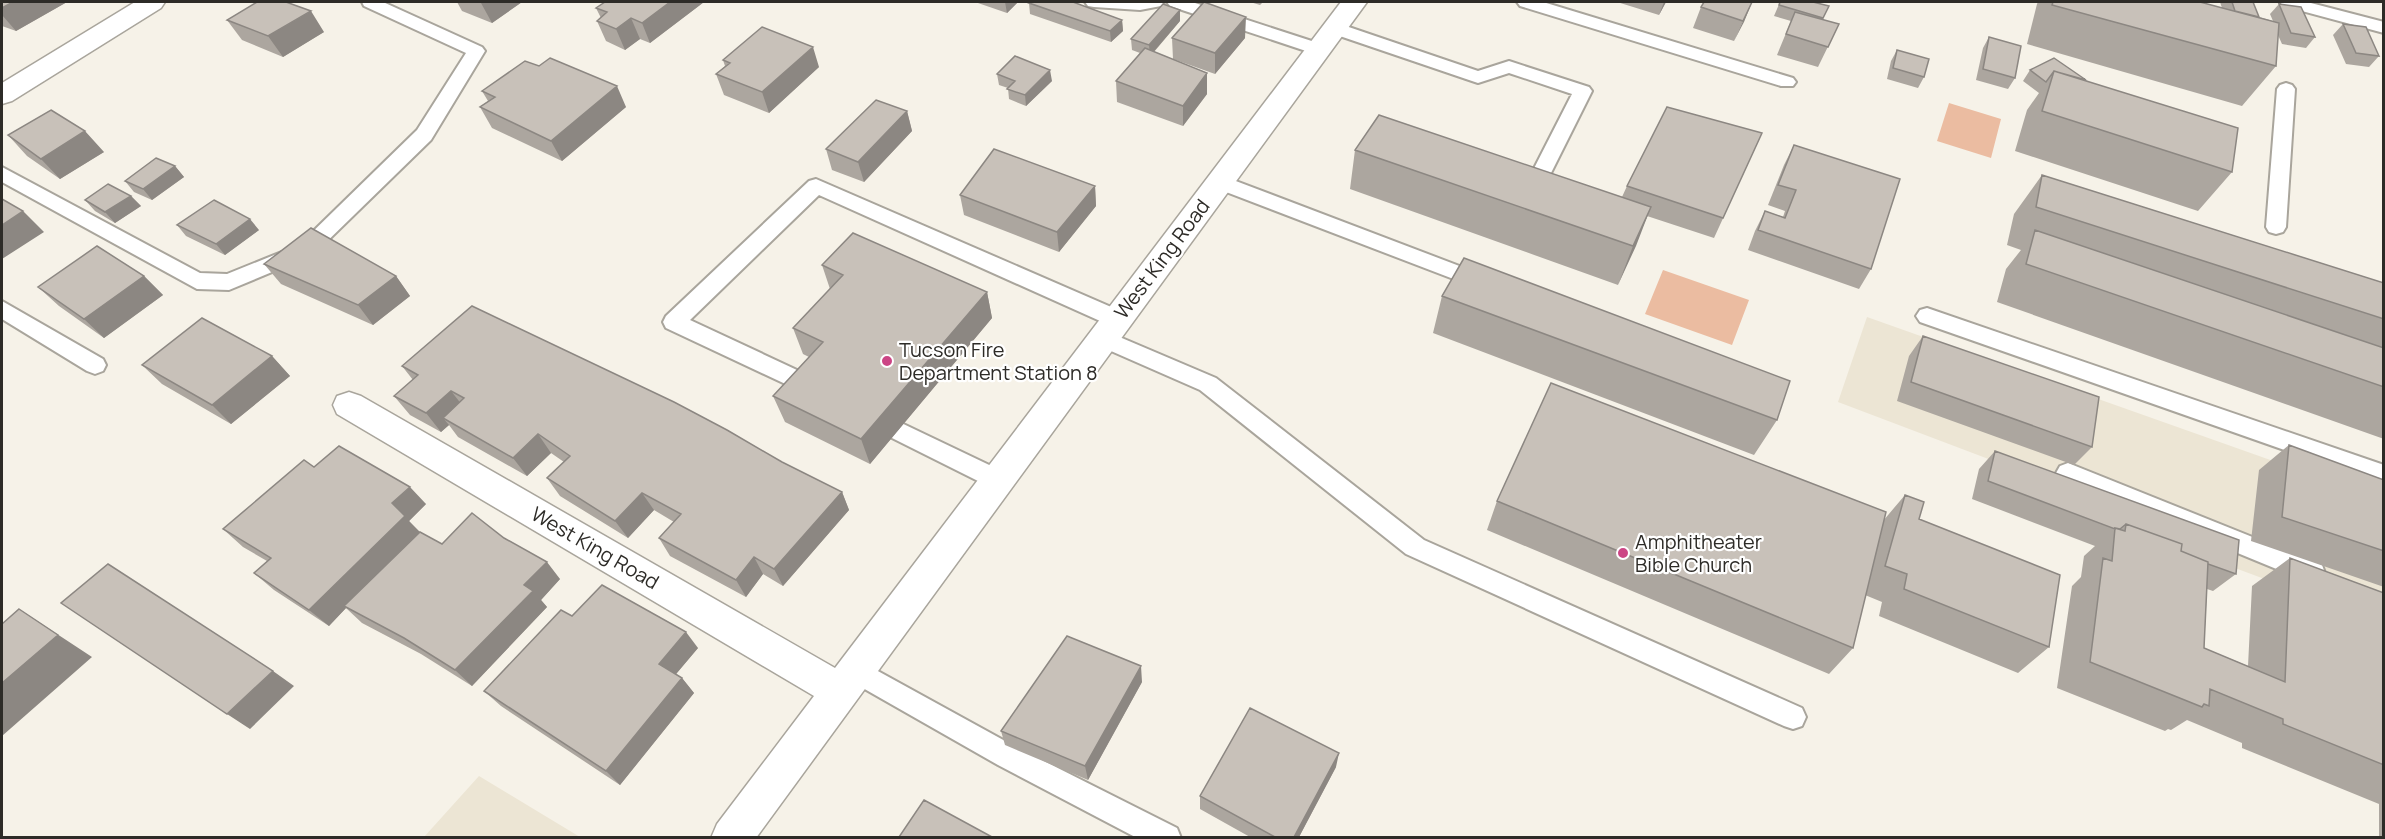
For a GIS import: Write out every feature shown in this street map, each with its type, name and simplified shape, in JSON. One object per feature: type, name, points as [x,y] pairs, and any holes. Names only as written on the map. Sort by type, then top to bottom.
[{"type":"street","points":[[7,86],[152,2]]},
{"type":"street","name":"West King Road","points":[[731,837],[1354,2]]},
{"type":"street","name":"West King Road","points":[[349,405],[848,681]]},
{"type":"lane","points":[[2,174],[197,281],[229,282],[306,250],[424,135],[476,51],[370,2]]},
{"type":"lane","points":[[1094,2],[1140,5],[1155,2]]},
{"type":"lane","points":[[1176,2],[1478,77],[1509,67],[1583,91],[1535,186]]},
{"type":"lane","points":[[1526,2],[1787,82]]},
{"type":"lane","points":[[2289,2],[2384,28]]},
{"type":"lane","points":[[2276,227],[2286,89]]},
{"type":"lane","points":[[1220,182],[1504,291]]},
{"type":"lane","points":[[836,399],[674,322],[816,186],[1110,329],[1208,384],[1415,547],[1793,717]]},
{"type":"lane","points":[[2,309],[95,365]]},
{"type":"lane","points":[[1928,316],[2384,475]]},
{"type":"lane","points":[[856,410],[998,480]]},
{"type":"lane","points":[[2068,473],[2329,580]]},
{"type":"lane","points":[[848,681],[1007,756],[1167,837]]},
{"type":"shaded area","points":[[1949,103],[2001,119],[1991,158],[1937,141]]},
{"type":"shaded area","points":[[1663,270],[1749,300],[1732,345],[1645,314]]},
{"type":"shaded area","points":[[1867,317],[2383,500],[2383,623],[2235,568],[2194,537],[1838,402]]},
{"type":"shaded area","points":[[479,776],[580,837],[424,837]]},
{"type":"building","points":[[2,2],[13,2],[2,8]]},
{"type":"building","points":[[257,2],[286,2],[311,11],[268,36],[227,20]]},
{"type":"building","points":[[605,2],[670,2],[642,23],[631,18],[616,29],[597,21],[607,12],[596,8]]},
{"type":"building","points":[[1073,2],[1122,20],[1110,31],[1029,3]]},
{"type":"building","points":[[1204,2],[1246,17],[1215,53],[1172,38]]},
{"type":"building","points":[[1704,2],[1752,2],[1743,21],[1701,7]]},
{"type":"building","points":[[1780,2],[1813,2],[1829,6],[1823,18],[1779,5]]},
{"type":"building","points":[[2053,2],[2200,2],[2279,23],[2276,66],[2052,5]]},
{"type":"building","points":[[2232,2],[2253,2],[2259,17],[2235,11]]},
{"type":"building","points":[[1163,4],[1180,10],[1149,45],[1131,39]]},
{"type":"building","points":[[2279,4],[2301,7],[2315,37],[2291,33]]},
{"type":"building","points":[[1795,12],[1839,24],[1828,47],[1786,34]]},
{"type":"building","points":[[2343,24],[2366,27],[2379,56],[2356,53]]},
{"type":"building","points":[[762,27],[813,47],[762,92],[716,74],[730,63],[723,60]]},
{"type":"building","points":[[1989,37],[2021,46],[2015,78],[1983,69]]},
{"type":"building","points":[[1145,48],[1207,73],[1183,106],[1116,81]]},
{"type":"building","points":[[1897,50],[1929,59],[1924,77],[1893,68]]},
{"type":"building","points":[[1015,56],[1050,70],[1025,95],[1007,89],[1015,81],[997,74]]},
{"type":"building","points":[[550,58],[617,86],[551,141],[480,107],[495,97],[482,91],[525,61],[539,66]]},
{"type":"building","points":[[2054,58],[2086,80],[2054,71],[2046,82],[2030,70]]},
{"type":"building","points":[[2054,71],[2238,128],[2232,172],[2042,111]]},
{"type":"building","points":[[876,100],[907,111],[858,162],[826,149]]},
{"type":"building","points":[[1667,107],[1762,133],[1723,218],[1627,186]]},
{"type":"building","points":[[51,110],[85,131],[41,159],[8,135]]},
{"type":"building","points":[[1379,115],[1651,207],[1633,246],[1355,150]]},
{"type":"building","points":[[1794,145],[1900,179],[1871,269],[1758,230],[1765,211],[1785,218],[1796,190],[1778,185]]},
{"type":"building","points":[[994,149],[1095,186],[1057,232],[960,195]]},
{"type":"building","points":[[156,158],[175,166],[143,189],[125,181]]},
{"type":"building","points":[[2042,175],[2384,283],[2384,319],[2036,207]]},
{"type":"building","points":[[108,184],[131,196],[105,212],[85,200]]},
{"type":"building","points":[[2,199],[23,211],[2,225]]},
{"type":"building","points":[[214,200],[250,219],[216,244],[177,225]]},
{"type":"building","points":[[311,228],[396,276],[358,305],[264,264]]},
{"type":"building","points":[[2035,230],[2384,348],[2384,387],[2026,264]]},
{"type":"building","name":"Tucson Fire Department Station 8","points":[[853,233],[987,292],[861,439],[773,396],[823,342],[793,328],[843,275],[822,265]]},
{"type":"building","points":[[97,246],[144,276],[84,319],[38,287]]},
{"type":"building","points":[[1464,258],[1790,381],[1777,420],[1442,296]]},
{"type":"building","points":[[472,306],[674,402],[782,462],[842,492],[774,569],[754,557],[736,580],[659,538],[681,514],[642,493],[615,521],[547,478],[570,456],[538,434],[513,458],[443,418],[464,398],[451,391],[426,413],[394,396],[418,375],[402,366]]},
{"type":"building","points":[[202,318],[272,356],[212,405],[142,365]]},
{"type":"building","points":[[1923,336],[2099,397],[2092,447],[1911,382]]},
{"type":"building","points":[[1551,383],[1886,512],[1853,648],[1497,501]]},
{"type":"building","points":[[2289,445],[2384,480],[2384,551],[2282,517]]},
{"type":"building","points":[[339,446],[410,487],[392,503],[405,516],[309,610],[254,573],[271,558],[223,529],[304,460],[314,467]]},
{"type":"building","points":[[1995,451],[2239,540],[2236,574],[2181,551],[2182,544],[2126,524],[2120,529],[2115,529],[1988,481]]},
{"type":"building","points":[[1905,495],[1924,502],[1919,519],[2060,575],[2049,647],[1904,589],[1907,574],[1885,566]]},
{"type":"building","points":[[472,513],[504,538],[547,562],[524,585],[533,591],[455,670],[404,638],[344,606],[420,532],[442,544]]},
{"type":"building","points":[[2126,524],[2182,544],[2181,551],[2208,562],[2204,648],[2285,682],[2290,558],[2384,593],[2384,765],[2283,724],[2283,719],[2210,689],[2209,706],[2204,704],[2202,707],[2090,662],[2103,558],[2112,561],[2115,528],[2125,531]]},
{"type":"building","points":[[108,564],[273,671],[227,714],[61,603]]},
{"type":"building","points":[[602,585],[686,632],[659,664],[682,678],[606,771],[484,691],[561,610],[572,616]]},
{"type":"building","points":[[19,609],[58,635],[2,683],[2,624]]},
{"type":"building","points":[[1067,636],[1141,666],[1085,766],[1001,731]]},
{"type":"building","points":[[1250,708],[1339,753],[1294,837],[1275,837],[1200,796]]},
{"type":"building","points":[[924,800],[992,837],[899,837]]},
{"type":"place","name":"Tucson Fire Department Station 8","points":[[887,361]]},
{"type":"place","name":"Amphitheater Bible Church","points":[[1623,553]]}]
